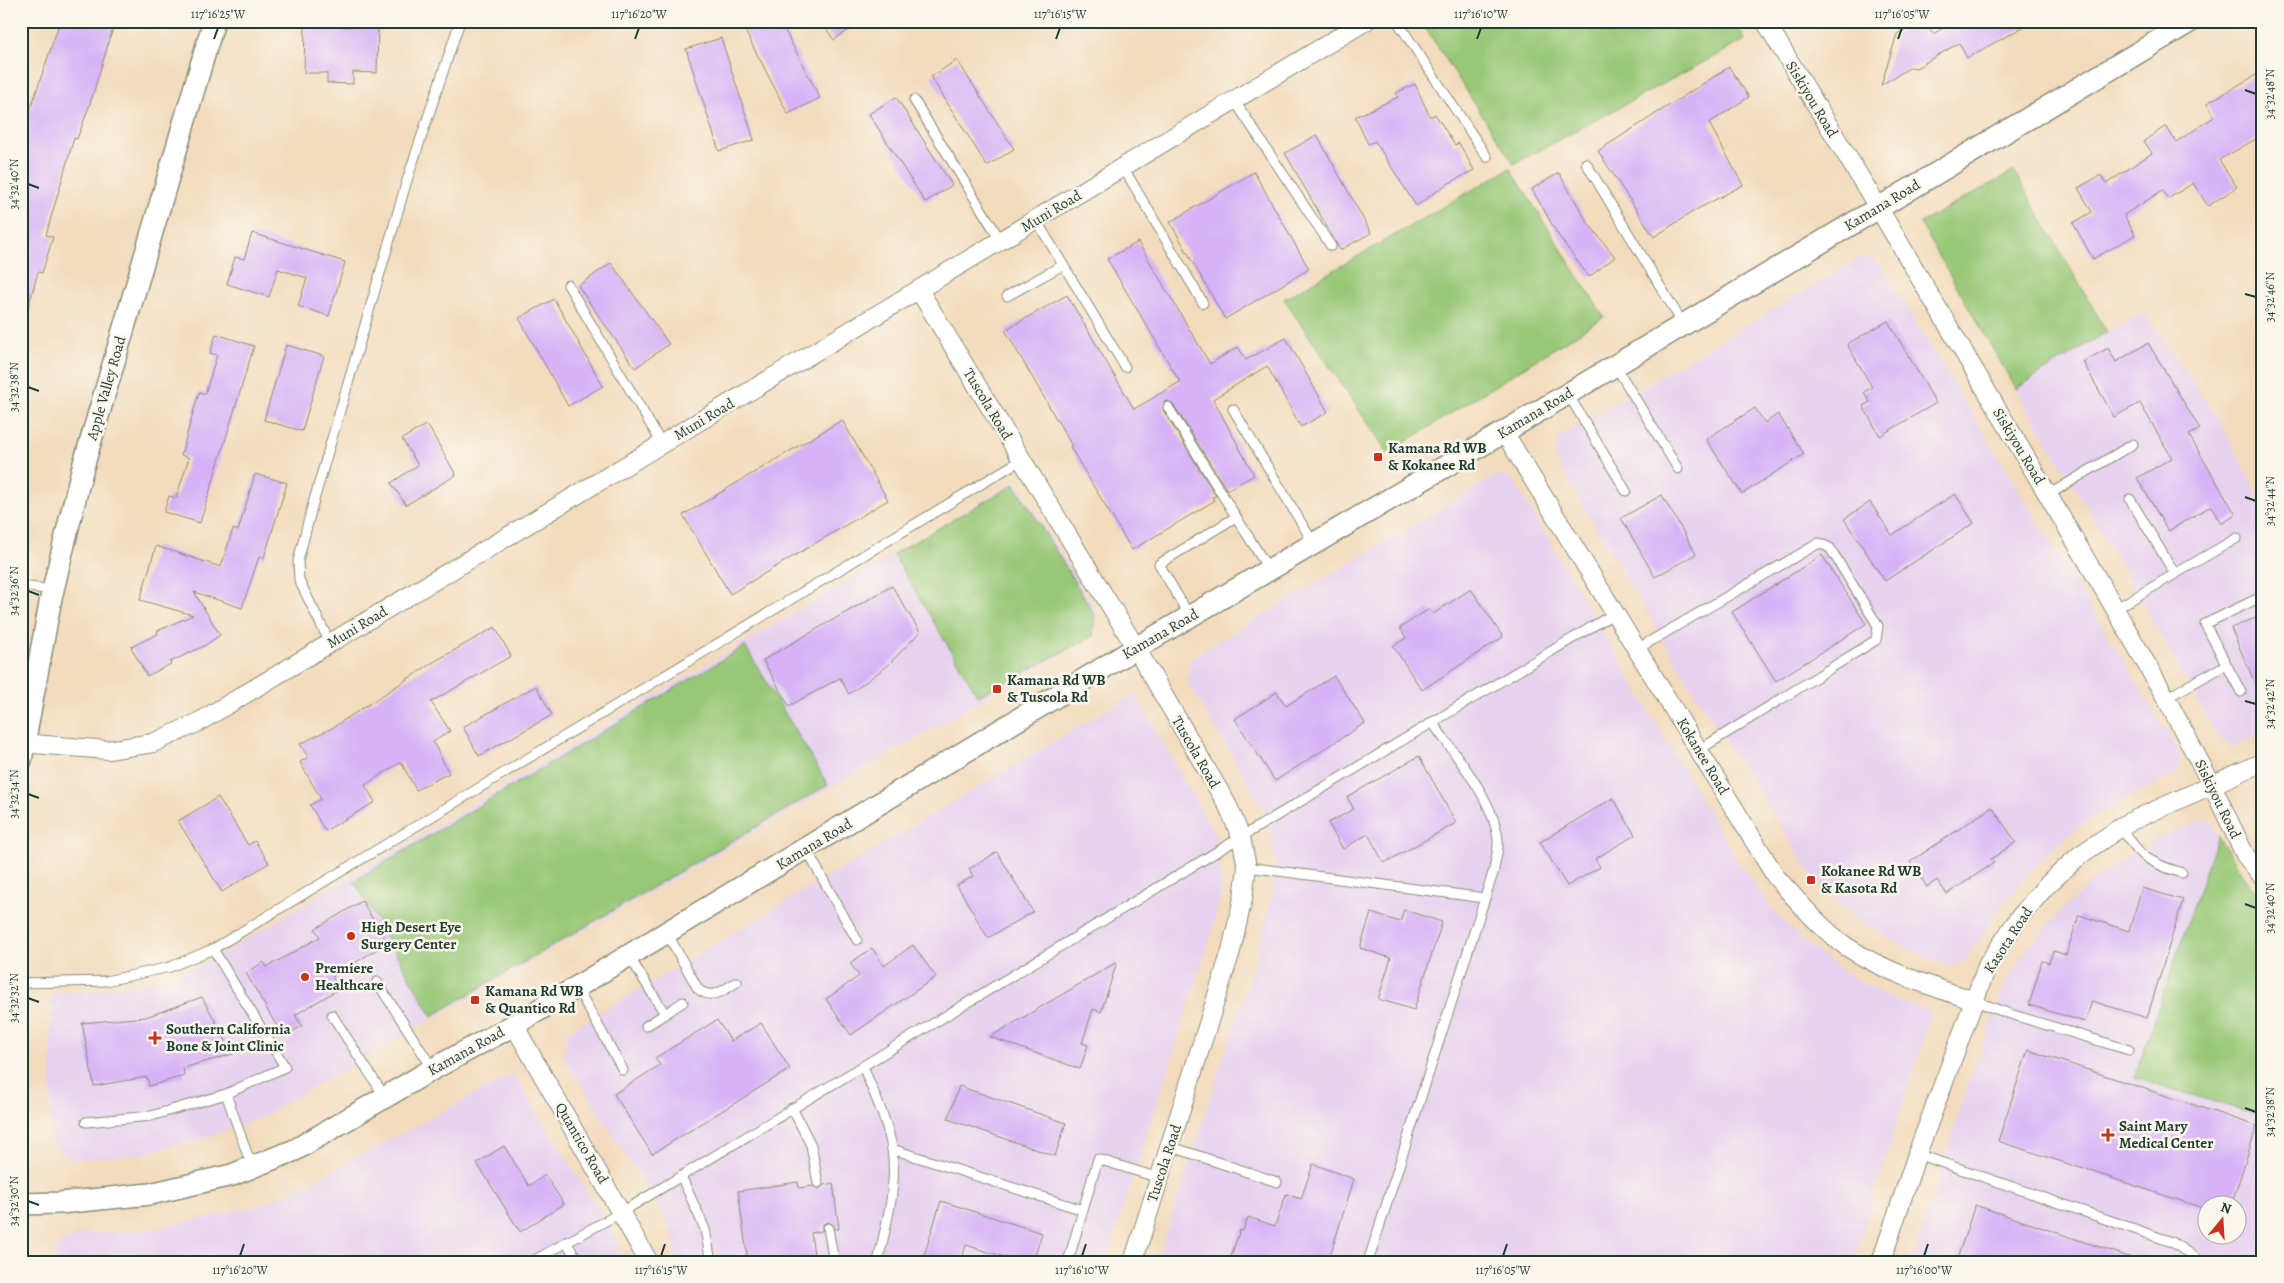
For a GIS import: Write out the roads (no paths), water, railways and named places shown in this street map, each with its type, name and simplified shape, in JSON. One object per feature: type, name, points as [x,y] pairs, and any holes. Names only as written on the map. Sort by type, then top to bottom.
[{"type":"street","name":"Apple Valley Road","points":[[22,749],[53,590],[80,474],[214,21]]},
{"type":"street","name":"Muni Road","points":[[22,749],[108,750],[153,743],[197,723],[1366,21]]},
{"type":"street","name":"Siskiyou Road","points":[[1765,21],[1878,207],[2115,609],[2212,784],[2245,855],[2263,877]]},
{"type":"street","name":"Kamana Road","points":[[21,1204],[60,1203],[150,1194],[232,1175],[295,1150],[433,1069],[514,1025],[1136,648],[1568,394],[2191,21]]},
{"type":"street","name":"Tuscola Road","points":[[919,290],[1136,648],[1228,806],[1241,837],[1247,866],[1243,898],[1231,951],[1133,1262]]},
{"type":"street","name":"Kokanee Road","points":[[1504,432],[1776,877],[1809,914],[1847,946],[1903,977],[1975,1001]]},
{"type":"street","name":"Kasota Road","points":[[1881,1262],[1917,1154],[1988,964],[2018,919],[2046,886],[2080,855],[2121,828],[2212,784],[2263,762]]},
{"type":"street","name":"Quantico Road","points":[[514,1025],[622,1212],[647,1262]]},
{"type":"lane","points":[[330,643],[299,580],[298,561],[408,176],[460,21]]},
{"type":"lane","points":[[1396,21],[1487,157]]},
{"type":"lane","points":[[914,100],[1001,241]]},
{"type":"lane","points":[[1234,100],[1332,246]]},
{"type":"lane","points":[[1586,163],[1683,324]]},
{"type":"lane","points":[[1123,167],[1203,303]]},
{"type":"lane","points":[[1036,220],[1125,367]]},
{"type":"lane","points":[[1007,296],[1063,265]]},
{"type":"lane","points":[[568,285],[662,444]]},
{"type":"lane","points":[[1615,365],[1678,470]]},
{"type":"lane","points":[[1568,394],[1626,491]]},
{"type":"lane","points":[[1168,406],[1269,570]]},
{"type":"lane","points":[[1233,409],[1314,544]]},
{"type":"lane","points":[[2048,495],[2133,444]]},
{"type":"lane","points":[[21,983],[106,980],[170,967],[213,950],[1022,460]]},
{"type":"lane","points":[[2130,499],[2175,574]]},
{"type":"lane","points":[[1190,617],[1159,564],[1236,517]]},
{"type":"lane","points":[[2115,609],[2237,538]]},
{"type":"lane","points":[[1637,649],[1819,542],[1830,548],[1878,626],[1876,640],[1699,750]]},
{"type":"lane","points":[[21,586],[53,590]]},
{"type":"lane","points":[[2241,692],[2205,624],[2263,596]]},
{"type":"lane","points":[[530,1262],[622,1212],[1615,613]]},
{"type":"lane","points":[[2166,698],[2226,665]]},
{"type":"lane","points":[[1368,1262],[1494,870],[1498,842],[1491,814],[1482,795],[1432,722]]},
{"type":"lane","points":[[2121,828],[2137,852],[2159,866],[2182,873]]},
{"type":"lane","points":[[806,848],[857,940]]},
{"type":"lane","points":[[1247,866],[1485,898]]},
{"type":"lane","points":[[667,932],[698,989],[705,995],[714,995],[737,982]]},
{"type":"lane","points":[[86,1122],[152,1116],[226,1094],[285,1067],[213,950]]},
{"type":"lane","points":[[629,956],[665,1014]]},
{"type":"lane","points":[[377,982],[433,1069]]},
{"type":"lane","points":[[577,987],[623,1070]]},
{"type":"lane","points":[[1975,1001],[2007,1013],[2129,1050]]},
{"type":"lane","points":[[646,1026],[683,1002]]},
{"type":"lane","points":[[332,1015],[385,1098]]},
{"type":"lane","points":[[863,1066],[889,1134],[892,1149],[893,1187],[878,1262]]},
{"type":"lane","points":[[226,1094],[252,1167]]},
{"type":"lane","points":[[792,1108],[811,1145],[818,1183]]},
{"type":"lane","points":[[1169,1146],[1277,1182]]},
{"type":"lane","points":[[892,1149],[1083,1210]]},
{"type":"lane","points":[[1917,1154],[2172,1242],[2201,1262]]},
{"type":"lane","points":[[1068,1262],[1098,1159],[1159,1178]]},
{"type":"lane","points":[[681,1176],[705,1229],[711,1262]]},
{"type":"lane","points":[[828,1228],[834,1262]]},
{"type":"lane","points":[[566,1242],[579,1262]]},
{"type":"place","name":"Kamana Rd WB & Kokanee Rd","points":[[1378,457]]},
{"type":"place","name":"Kamana Rd WB & Tuscola Rd","points":[[997,689]]},
{"type":"place","name":"Kokanee Rd WB & Kasota Rd","points":[[1811,880]]},
{"type":"place","name":"High Desert Eye Surgery Center","points":[[351,936]]},
{"type":"place","name":"Premiere Healthcare","points":[[305,977]]},
{"type":"place","name":"Kamana Rd WB & Quantico Rd","points":[[475,1000]]},
{"type":"place","name":"Southern California Bone & Joint Clinic","points":[[155,1038]]},
{"type":"place","name":"Saint Mary Medical Center","points":[[2108,1135]]}]
